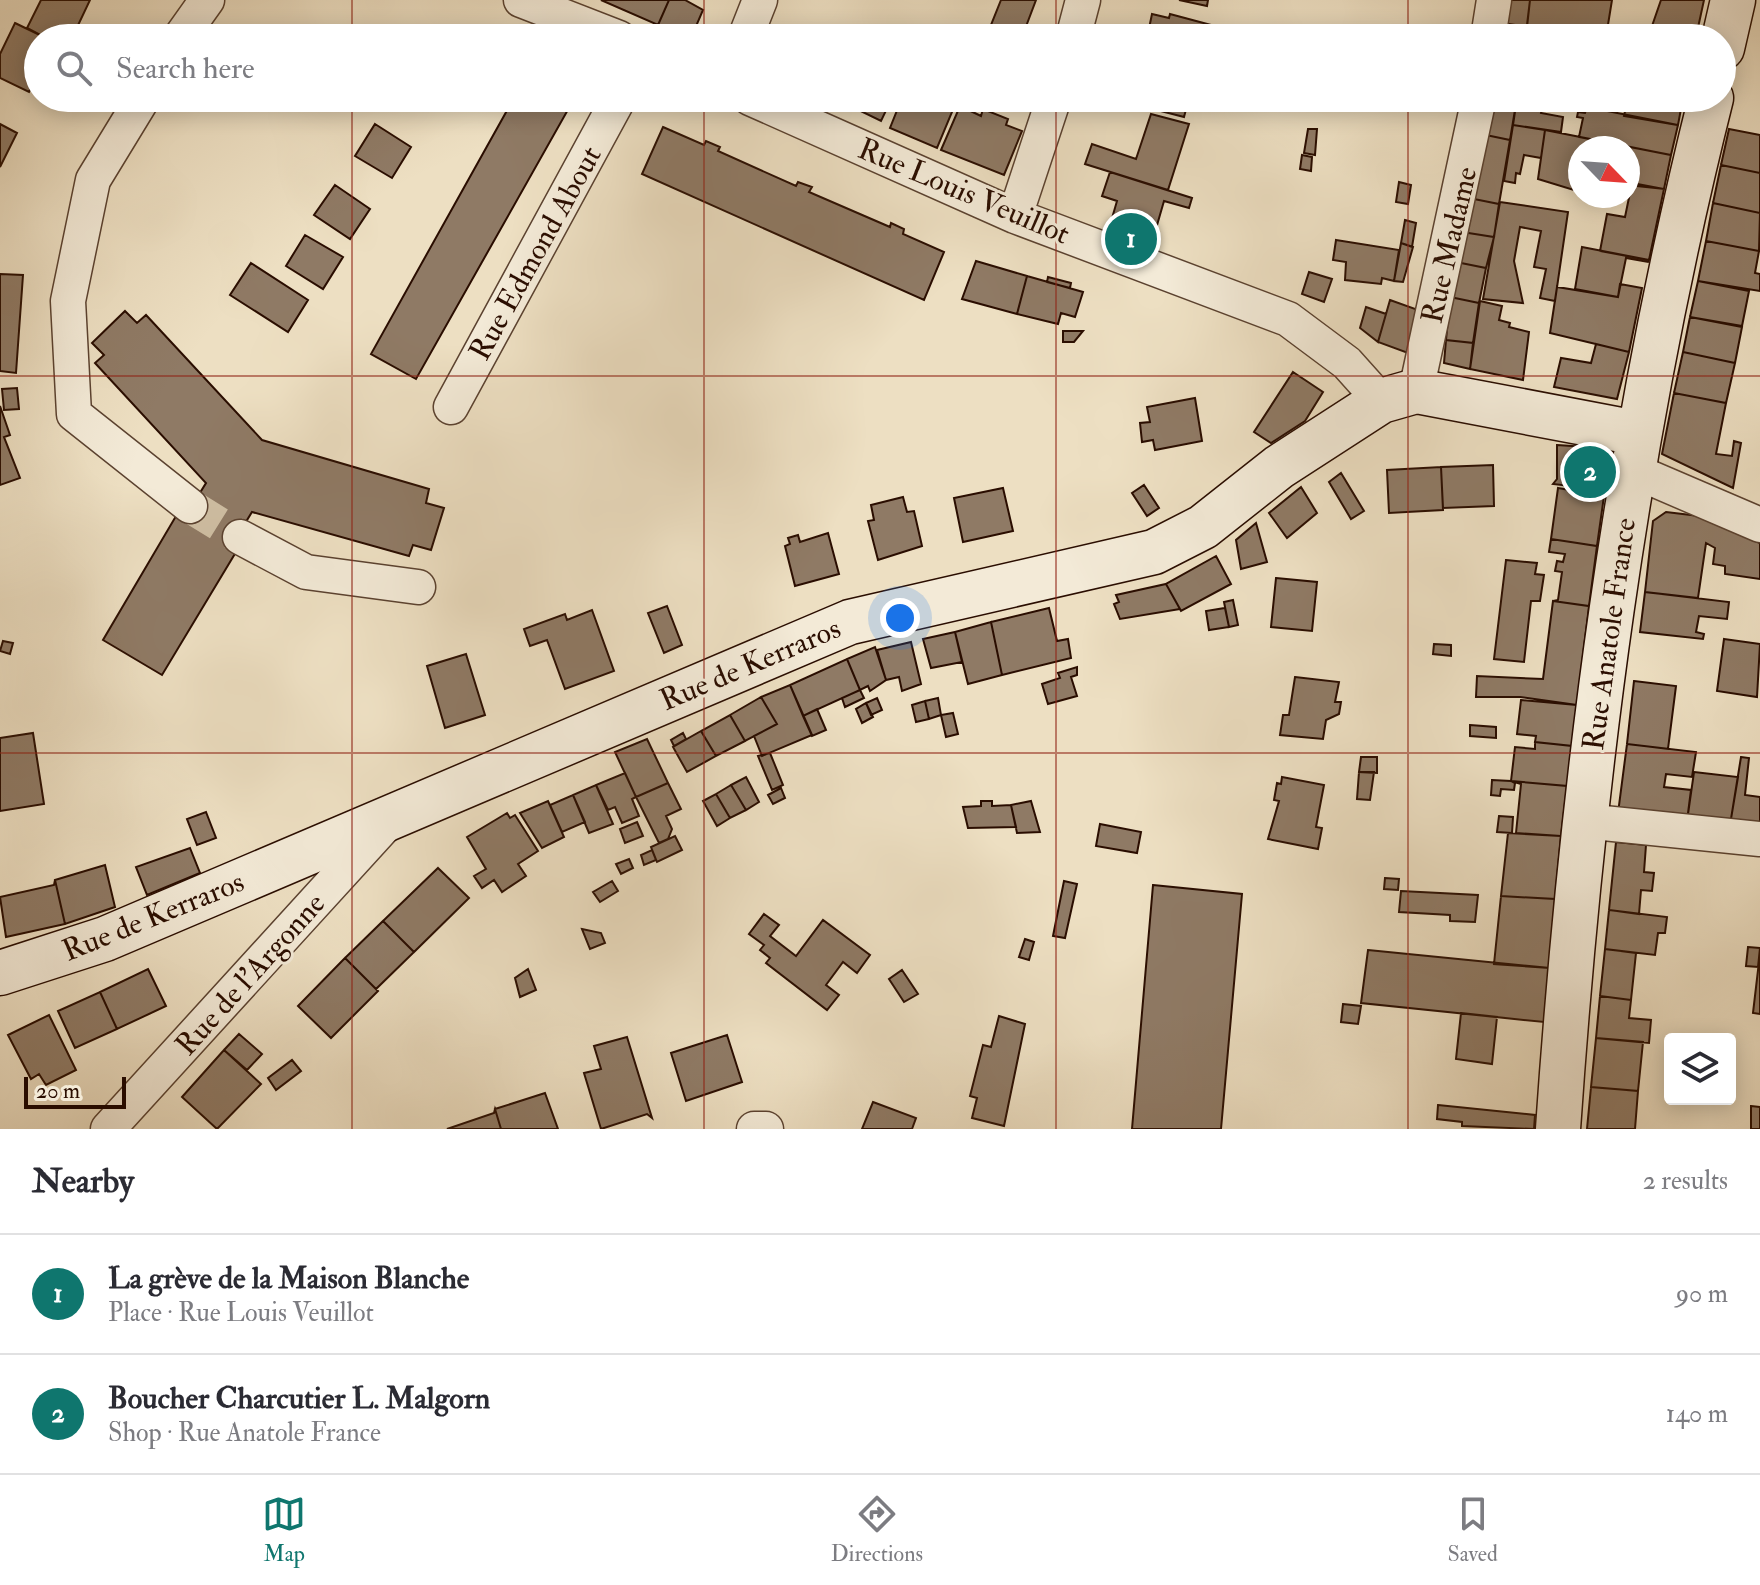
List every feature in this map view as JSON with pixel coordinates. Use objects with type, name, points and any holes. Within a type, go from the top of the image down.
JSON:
[{"type":"street","points":[[190,24],[207,0]]},
{"type":"street","points":[[521,0],[583,24]]},
{"type":"street","points":[[751,24],[760,0]]},
{"type":"street","points":[[1077,24],[1083,0]]},
{"type":"street","points":[[1490,24],[1494,0]]},
{"type":"street","points":[[1728,24],[1733,0]]},
{"type":"street","points":[[134,112],[93,180],[68,301],[74,414],[190,506]]},
{"type":"street","name":"Rue Edmond About","points":[[451,407],[611,112]]},
{"type":"street","name":"Rue Louis Veuillot","points":[[781,112],[1015,216],[1288,319],[1347,363],[1399,396]]},
{"type":"street","points":[[1015,216],[1049,112]]},
{"type":"street","name":"Rue Madame","points":[[1399,396],[1435,306],[1476,112]]},
{"type":"street","name":"Rue Anatole France","points":[[1558,1129],[1584,821],[1635,452],[1708,112]]},
{"type":"street","points":[[1399,396],[1635,452],[1760,525]]},
{"type":"street","name":"Rue de Kerraros","points":[[0,973],[105,939],[850,622],[1154,552],[1203,527],[1279,467],[1399,396]]},
{"type":"street","points":[[240,537],[306,572],[418,587]]},
{"type":"street","name":"Rue de l'Argonne","points":[[108,1129],[392,819]]},
{"type":"street","points":[[1584,821],[1760,839]]},
{"type":"street","points":[[754,1129],[766,1129]]},
{"type":"building","points":[[41,0],[90,0],[79,24],[29,24]]},
{"type":"building","points":[[601,0],[669,0],[656,24]]},
{"type":"building","points":[[669,0],[685,0],[703,10],[697,24],[658,24]]},
{"type":"building","points":[[1001,0],[1036,0],[1027,24],[991,24]]},
{"type":"building","points":[[1179,0],[1208,0],[1207,6]]},
{"type":"building","points":[[1499,0],[1530,0],[1527,24],[1497,22]]},
{"type":"building","points":[[1530,0],[1612,0],[1608,24],[1527,24]]},
{"type":"building","points":[[1661,0],[1704,0],[1699,24],[1653,24]]},
{"type":"building","points":[[1152,14],[1169,18],[1170,14],[1207,24],[1150,24]]},
{"type":"building","points":[[15,23],[24,27],[24,90],[0,78],[0,54]]},
{"type":"building","points":[[506,112],[567,112],[416,379],[371,354]]},
{"type":"building","points":[[863,112],[885,112],[881,121]]},
{"type":"building","points":[[896,112],[952,112],[937,148],[890,128]]},
{"type":"building","points":[[957,112],[973,112],[981,116],[982,112],[990,112],[1008,119],[1006,125],[1022,131],[1004,175],[941,150]]},
{"type":"building","points":[[1165,112],[1185,112],[1184,117]]},
{"type":"building","points":[[1484,112],[1515,112],[1510,140],[1481,134]]},
{"type":"building","points":[[1515,112],[1541,112],[1563,117],[1561,132],[1513,125]]},
{"type":"building","points":[[1578,112],[1612,112],[1678,125],[1671,155],[1640,149],[1640,136],[1579,136],[1583,118],[1577,117]]},
{"type":"building","points":[[1625,112],[1680,112],[1678,125],[1624,116]]},
{"type":"building","points":[[1151,114],[1189,124],[1168,190],[1085,164],[1092,144],[1136,159]]},
{"type":"building","points":[[0,124],[17,133],[0,167]]},
{"type":"building","points":[[375,124],[411,147],[392,178],[355,156]]},
{"type":"building","points":[[1513,125],[1545,130],[1541,158],[1524,155],[1515,183],[1504,181]]},
{"type":"building","points":[[663,127],[704,145],[706,141],[720,147],[718,151],[796,186],[798,182],[812,187],[809,192],[890,227],[891,223],[904,229],[903,234],[944,252],[924,300],[642,174]]},
{"type":"building","points":[[1308,129],[1317,129],[1315,155],[1304,153]]},
{"type":"building","points":[[1729,129],[1760,135],[1760,173],[1721,165]]},
{"type":"building","points":[[1545,130],[1575,136],[1568,136],[1568,188],[1538,179]]},
{"type":"building","points":[[1481,134],[1510,140],[1499,204],[1469,198]]},
{"type":"building","points":[[1640,149],[1671,155],[1664,189],[1640,186]]},
{"type":"building","points":[[1302,155],[1312,157],[1311,171],[1300,169]]},
{"type":"building","points":[[1721,165],[1760,173],[1760,213],[1713,203]]},
{"type":"building","points":[[1110,172],[1192,198],[1189,208],[1164,201],[1151,246],[1108,232],[1117,201],[1102,196]]},
{"type":"building","points":[[1399,182],[1411,185],[1408,204],[1396,202]]},
{"type":"building","points":[[1640,184],[1664,189],[1649,260],[1600,251],[1607,214],[1625,217],[1627,208],[1640,208]]},
{"type":"building","points":[[335,185],[370,209],[350,239],[314,215]]},
{"type":"building","points":[[1469,198],[1499,204],[1494,237],[1462,232]]},
{"type":"building","points":[[1500,202],[1568,212],[1555,301],[1540,298],[1546,269],[1534,267],[1541,231],[1520,227],[1514,261],[1523,303],[1483,299]]},
{"type":"building","points":[[1713,203],[1760,213],[1759,251],[1706,241]]},
{"type":"building","points":[[1405,220],[1416,223],[1412,247],[1401,243]]},
{"type":"building","points":[[1462,232],[1494,237],[1486,268],[1456,262]]},
{"type":"building","points":[[305,235],[343,257],[323,289],[286,266]]},
{"type":"building","points":[[1336,240],[1399,250],[1394,281],[1382,278],[1381,284],[1345,280],[1346,262],[1333,260]]},
{"type":"building","points":[[1706,241],[1759,251],[1755,273],[1760,274],[1760,291],[1698,281]]},
{"type":"building","points":[[1401,243],[1413,247],[1403,282],[1394,281]]},
{"type":"building","points":[[1582,247],[1649,260],[1626,258],[1618,297],[1575,289]]},
{"type":"building","points":[[976,261],[1027,276],[1017,314],[962,299]]},
{"type":"building","points":[[1456,262],[1486,268],[1479,303],[1450,297]]},
{"type":"building","points":[[251,263],[308,300],[288,332],[230,295]]},
{"type":"building","points":[[1309,272],[1332,279],[1324,302],[1302,294]]},
{"type":"building","points":[[0,274],[23,275],[16,373],[0,371]]},
{"type":"building","points":[[1027,276],[1083,292],[1075,317],[1061,313],[1058,324],[1017,314]]},
{"type":"building","points":[[1048,277],[1071,283],[1070,288],[1047,282]]},
{"type":"building","points":[[1698,281],[1749,291],[1742,326],[1690,317]]},
{"type":"building","points":[[1620,284],[1642,288],[1629,352],[1550,333],[1557,287],[1618,297]]},
{"type":"building","points":[[1450,297],[1479,303],[1473,343],[1446,340]]},
{"type":"building","points":[[1390,300],[1421,311],[1408,353],[1378,342]]},
{"type":"building","points":[[1480,301],[1502,306],[1499,320],[1510,323],[1509,327],[1529,332],[1523,380],[1470,369]]},
{"type":"building","points":[[1366,307],[1386,314],[1378,342],[1360,328]]},
{"type":"building","points":[[125,311],[137,323],[146,315],[262,440],[429,489],[426,503],[444,508],[431,550],[413,545],[409,556],[252,512],[230,548],[236,552],[162,675],[103,640],[176,516],[183,520],[206,483],[95,363],[104,355],[92,343]]},
{"type":"building","points":[[1690,317],[1742,327],[1735,363],[1683,352]]},
{"type":"building","points":[[1063,331],[1083,331],[1074,342],[1063,342]]},
{"type":"building","points":[[1446,340],[1473,343],[1470,369],[1444,363]]},
{"type":"building","points":[[1596,344],[1629,352],[1617,399],[1554,387],[1561,358],[1591,363]]},
{"type":"building","points":[[1683,352],[1735,363],[1726,403],[1674,393]]},
{"type":"building","points":[[1293,372],[1323,392],[1305,421],[1271,443],[1254,432]]},
{"type":"building","points":[[17,388],[19,409],[4,410],[2,389]]},
{"type":"building","points":[[1674,393],[1726,403],[1716,454],[1732,456],[1734,441],[1741,443],[1733,488],[1662,454]]},
{"type":"building","points":[[1195,398],[1202,441],[1155,450],[1153,440],[1142,442],[1140,423],[1150,422],[1147,407]]},
{"type":"building","points":[[0,406],[10,435],[4,437],[20,478],[0,485]]},
{"type":"building","points":[[1557,445],[1587,447],[1608,472],[1605,490],[1553,484],[1557,479]]},
{"type":"building","points":[[1493,465],[1494,506],[1443,508],[1441,467]]},
{"type":"building","points":[[1441,467],[1443,510],[1389,513],[1387,470]]},
{"type":"building","points":[[1341,473],[1364,511],[1351,519],[1329,482]]},
{"type":"building","points":[[1144,485],[1159,508],[1147,516],[1132,493]]},
{"type":"building","points":[[1301,487],[1317,513],[1287,538],[1269,513]]},
{"type":"building","points":[[1003,488],[1013,531],[963,542],[954,498]]},
{"type":"building","points":[[1558,488],[1604,496],[1597,546],[1551,539]]},
{"type":"building","points":[[903,497],[907,512],[914,511],[922,546],[878,560],[868,521],[874,520],[871,505]]},
{"type":"building","points":[[1666,512],[1699,516],[1760,543],[1760,579],[1725,574],[1725,566],[1713,564],[1715,548],[1706,543],[1698,598],[1645,592],[1653,521]]},
{"type":"building","points":[[1256,523],[1267,562],[1241,569],[1236,540]]},
{"type":"building","points":[[828,533],[839,574],[795,586],[785,546],[790,544],[788,538],[798,535],[800,542]]},
{"type":"building","points":[[1551,539],[1597,546],[1589,606],[1553,601],[1558,600],[1562,572],[1555,571],[1557,561],[1563,562],[1565,554],[1549,552]]},
{"type":"building","points":[[1216,556],[1231,584],[1181,611],[1166,584]]},
{"type":"building","points":[[1506,560],[1537,563],[1535,574],[1544,575],[1540,601],[1531,601],[1524,662],[1494,659]]},
{"type":"building","points":[[1276,578],[1317,582],[1312,631],[1271,627]]},
{"type":"building","points":[[1166,584],[1180,609],[1120,619],[1114,604],[1119,602],[1116,595]]},
{"type":"building","points":[[1645,592],[1729,602],[1727,619],[1699,616],[1696,632],[1704,634],[1703,639],[1640,632]]},
{"type":"building","points":[[1233,600],[1238,625],[1229,627],[1224,602]]},
{"type":"building","points":[[1553,601],[1589,606],[1577,705],[1520,697],[1476,697],[1477,676],[1543,679]]},
{"type":"building","points":[[667,606],[682,645],[664,653],[648,613]]},
{"type":"building","points":[[1049,608],[1057,641],[1068,639],[1071,658],[1002,675],[991,622]]},
{"type":"building","points":[[1225,608],[1229,627],[1209,630],[1206,611]]},
{"type":"building","points":[[592,610],[614,671],[565,689],[547,640],[530,646],[524,629],[565,614],[567,620]]},
{"type":"building","points":[[991,622],[1002,675],[968,684],[955,632]]},
{"type":"building","points":[[955,632],[962,662],[931,668],[923,639]]},
{"type":"building","points":[[1724,639],[1760,644],[1757,697],[1717,691]]},
{"type":"building","points":[[3,641],[13,643],[10,654],[0,651]]},
{"type":"building","points":[[911,642],[921,684],[902,691],[899,677],[886,680],[877,650]]},
{"type":"building","points":[[1434,644],[1451,645],[1451,656],[1433,654]]},
{"type":"building","points":[[875,647],[886,680],[870,691],[868,686],[860,690],[847,659]]},
{"type":"building","points":[[466,654],[485,715],[445,728],[427,666]]},
{"type":"building","points":[[847,659],[860,690],[803,716],[790,685]]},
{"type":"building","points":[[1077,667],[1077,675],[1071,677],[1077,696],[1048,704],[1042,684],[1060,678],[1058,673]]},
{"type":"building","points":[[1295,677],[1339,682],[1335,702],[1341,702],[1339,714],[1326,720],[1323,739],[1280,735],[1283,715],[1289,715]]},
{"type":"building","points":[[1634,681],[1676,686],[1668,749],[1627,744]]},
{"type":"building","points":[[790,685],[812,735],[762,756],[754,736],[777,724],[761,697]]},
{"type":"building","points":[[860,690],[864,698],[845,707],[842,698]]},
{"type":"building","points":[[761,697],[777,724],[745,741],[730,715]]},
{"type":"building","points":[[877,698],[882,710],[871,715],[866,703]]},
{"type":"building","points":[[938,698],[941,715],[929,719],[925,701]]},
{"type":"building","points":[[1521,700],[1577,705],[1572,746],[1535,742],[1536,736],[1517,734]]},
{"type":"building","points":[[925,701],[929,719],[916,722],[912,705]]},
{"type":"building","points":[[866,703],[873,717],[862,723],[856,709]]},
{"type":"building","points":[[817,709],[826,730],[812,736],[803,716]]},
{"type":"building","points":[[953,713],[958,734],[946,737],[941,715]]},
{"type":"building","points":[[730,715],[745,741],[716,756],[701,731]]},
{"type":"building","points":[[1470,725],[1496,727],[1496,738],[1470,736]]},
{"type":"building","points":[[701,731],[716,756],[687,772],[673,747]]},
{"type":"building","points":[[33,733],[44,804],[0,811],[0,738]]},
{"type":"building","points":[[683,733],[686,739],[674,746],[671,740]]},
{"type":"building","points":[[647,739],[668,783],[636,797],[615,752]]},
{"type":"building","points":[[1535,742],[1572,746],[1567,786],[1511,781],[1515,747],[1535,749]]},
{"type":"building","points":[[1627,744],[1696,752],[1692,777],[1666,774],[1664,787],[1691,790],[1687,821],[1618,813]]},
{"type":"building","points":[[770,753],[783,785],[772,790],[758,756]]},
{"type":"building","points":[[1361,757],[1377,757],[1377,773],[1359,772]]},
{"type":"building","points":[[1741,757],[1749,758],[1745,795],[1760,797],[1760,828],[1730,825]]},
{"type":"building","points":[[1359,772],[1374,772],[1370,800],[1357,799]]},
{"type":"building","points":[[1694,772],[1738,777],[1730,825],[1687,821]]},
{"type":"building","points":[[625,773],[636,797],[632,799],[639,816],[622,823],[615,807],[608,810],[596,785]]},
{"type":"building","points":[[746,777],[759,802],[746,810],[731,785]]},
{"type":"building","points":[[1282,777],[1324,785],[1316,827],[1322,828],[1318,849],[1268,839],[1279,801],[1274,800],[1277,783],[1281,784]]},
{"type":"building","points":[[1492,780],[1511,781],[1515,783],[1514,790],[1501,789],[1500,796],[1491,795]]},
{"type":"building","points":[[1511,781],[1567,786],[1561,836],[1516,833],[1521,784]]},
{"type":"building","points":[[668,783],[681,809],[666,816],[672,829],[668,839],[659,843],[636,797]]},
{"type":"building","points":[[596,785],[613,824],[589,833],[573,795]]},
{"type":"building","points":[[731,785],[746,810],[730,818],[716,794]]},
{"type":"building","points":[[781,788],[785,798],[773,804],[768,795]]},
{"type":"building","points":[[716,794],[730,818],[717,826],[703,801]]},
{"type":"building","points":[[573,795],[585,822],[562,832],[550,805]]},
{"type":"building","points":[[548,801],[564,837],[542,848],[520,813]]},
{"type":"building","points":[[981,801],[992,801],[992,806],[1011,805],[1016,827],[968,828],[963,807],[981,806]]},
{"type":"building","points":[[1031,801],[1040,832],[1017,833],[1011,805]]},
{"type":"building","points":[[206,812],[216,838],[197,845],[187,819]]},
{"type":"building","points":[[507,813],[510,818],[515,815],[538,851],[518,864],[526,876],[502,892],[494,880],[482,888],[474,876],[486,869],[467,837]]},
{"type":"building","points":[[1499,816],[1513,817],[1512,833],[1497,832]]},
{"type":"building","points":[[637,822],[643,836],[625,843],[620,829]]},
{"type":"building","points":[[1100,824],[1141,832],[1137,853],[1096,846]]},
{"type":"building","points":[[1508,833],[1561,836],[1555,899],[1501,896]]},
{"type":"building","points":[[675,836],[682,850],[657,862],[651,847]]},
{"type":"building","points":[[1616,842],[1646,845],[1644,872],[1654,873],[1652,891],[1641,890],[1639,914],[1609,910]]},
{"type":"building","points":[[190,848],[200,873],[147,895],[136,867]]},
{"type":"building","points":[[652,850],[656,860],[644,865],[641,855]]},
{"type":"building","points":[[629,859],[633,868],[621,874],[616,864]]},
{"type":"building","points":[[105,865],[115,907],[65,924],[55,880]]},
{"type":"building","points":[[438,868],[469,898],[414,952],[383,921]]},
{"type":"building","points":[[1385,878],[1399,879],[1398,890],[1384,889]]},
{"type":"building","points":[[55,880],[65,924],[6,937],[0,897],[54,885]]},
{"type":"building","points":[[612,881],[618,891],[600,902],[593,892]]},
{"type":"building","points":[[1064,881],[1077,884],[1065,938],[1053,936]]},
{"type":"building","points":[[1153,885],[1242,894],[1221,1129],[1132,1129]]},
{"type":"building","points":[[1401,891],[1478,895],[1475,922],[1450,921],[1450,915],[1399,912]]},
{"type":"building","points":[[1501,896],[1555,899],[1549,968],[1494,964]]},
{"type":"building","points":[[1609,910],[1667,917],[1665,933],[1658,933],[1655,955],[1605,949]]},
{"type":"building","points":[[764,914],[779,925],[770,936],[796,956],[823,920],[870,955],[857,973],[843,962],[826,985],[839,995],[827,1010],[766,963],[770,958],[760,950],[764,945],[749,934]]},
{"type":"building","points":[[383,921],[414,952],[376,989],[345,958]]},
{"type":"building","points":[[582,929],[601,933],[605,943],[590,949]]},
{"type":"building","points":[[1025,939],[1034,942],[1029,960],[1019,957]]},
{"type":"building","points":[[1748,947],[1760,948],[1758,967],[1746,966]]},
{"type":"building","points":[[1605,949],[1636,953],[1631,1000],[1600,996]]},
{"type":"building","points":[[1368,950],[1549,968],[1544,1022],[1361,1003]]},
{"type":"building","points":[[1760,953],[1760,1014],[1753,1013]]},
{"type":"building","points":[[345,958],[378,991],[331,1038],[298,1006]]},
{"type":"building","points":[[148,969],[166,1006],[117,1029],[100,992]]},
{"type":"building","points":[[528,969],[536,990],[520,997],[515,978]]},
{"type":"building","points":[[902,970],[918,994],[904,1002],[889,979]]},
{"type":"building","points":[[100,992],[117,1029],[75,1048],[58,1011]]},
{"type":"building","points":[[1600,996],[1631,1000],[1629,1018],[1651,1020],[1649,1043],[1596,1038]]},
{"type":"building","points":[[1343,1004],[1361,1006],[1358,1024],[1341,1022]]},
{"type":"building","points":[[1461,1013],[1497,1017],[1492,1064],[1456,1059]]},
{"type":"building","points":[[49,1015],[76,1070],[46,1085],[39,1074],[31,1079],[8,1035]]},
{"type":"building","points":[[999,1016],[1025,1024],[1004,1126],[972,1118],[977,1098],[970,1096],[983,1045],[991,1047]]},
{"type":"building","points":[[239,1034],[262,1054],[247,1070],[224,1050]]},
{"type":"building","points":[[727,1035],[742,1082],[686,1101],[671,1053]]},
{"type":"building","points":[[627,1037],[652,1118],[647,1114],[601,1129],[584,1073],[601,1069],[594,1046]]},
{"type":"building","points":[[1596,1038],[1643,1042],[1638,1091],[1591,1087]]},
{"type":"building","points":[[224,1050],[261,1084],[217,1129],[182,1097]]},
{"type":"building","points":[[292,1060],[301,1071],[276,1090],[268,1078]]},
{"type":"building","points":[[1591,1087],[1638,1091],[1635,1129],[1587,1129]]},
{"type":"building","points":[[545,1093],[558,1129],[501,1129],[495,1109]]},
{"type":"building","points":[[873,1102],[916,1118],[912,1129],[862,1129]]},
{"type":"building","points":[[1438,1105],[1535,1115],[1534,1129],[1462,1126],[1462,1122],[1437,1119]]},
{"type":"building","points":[[1751,1106],[1760,1107],[1760,1129],[1751,1129]]},
{"type":"building","points":[[495,1109],[501,1129],[447,1129],[494,1113]]},
{"type":"tunnel","points":[[190,506],[240,537]]},
{"type":"place","name":"La grève de la Maison Blanche","points":[[1131,239]]},
{"type":"place","name":"Boucher Charcutier L. Malgorn","points":[[1590,472]]}]
